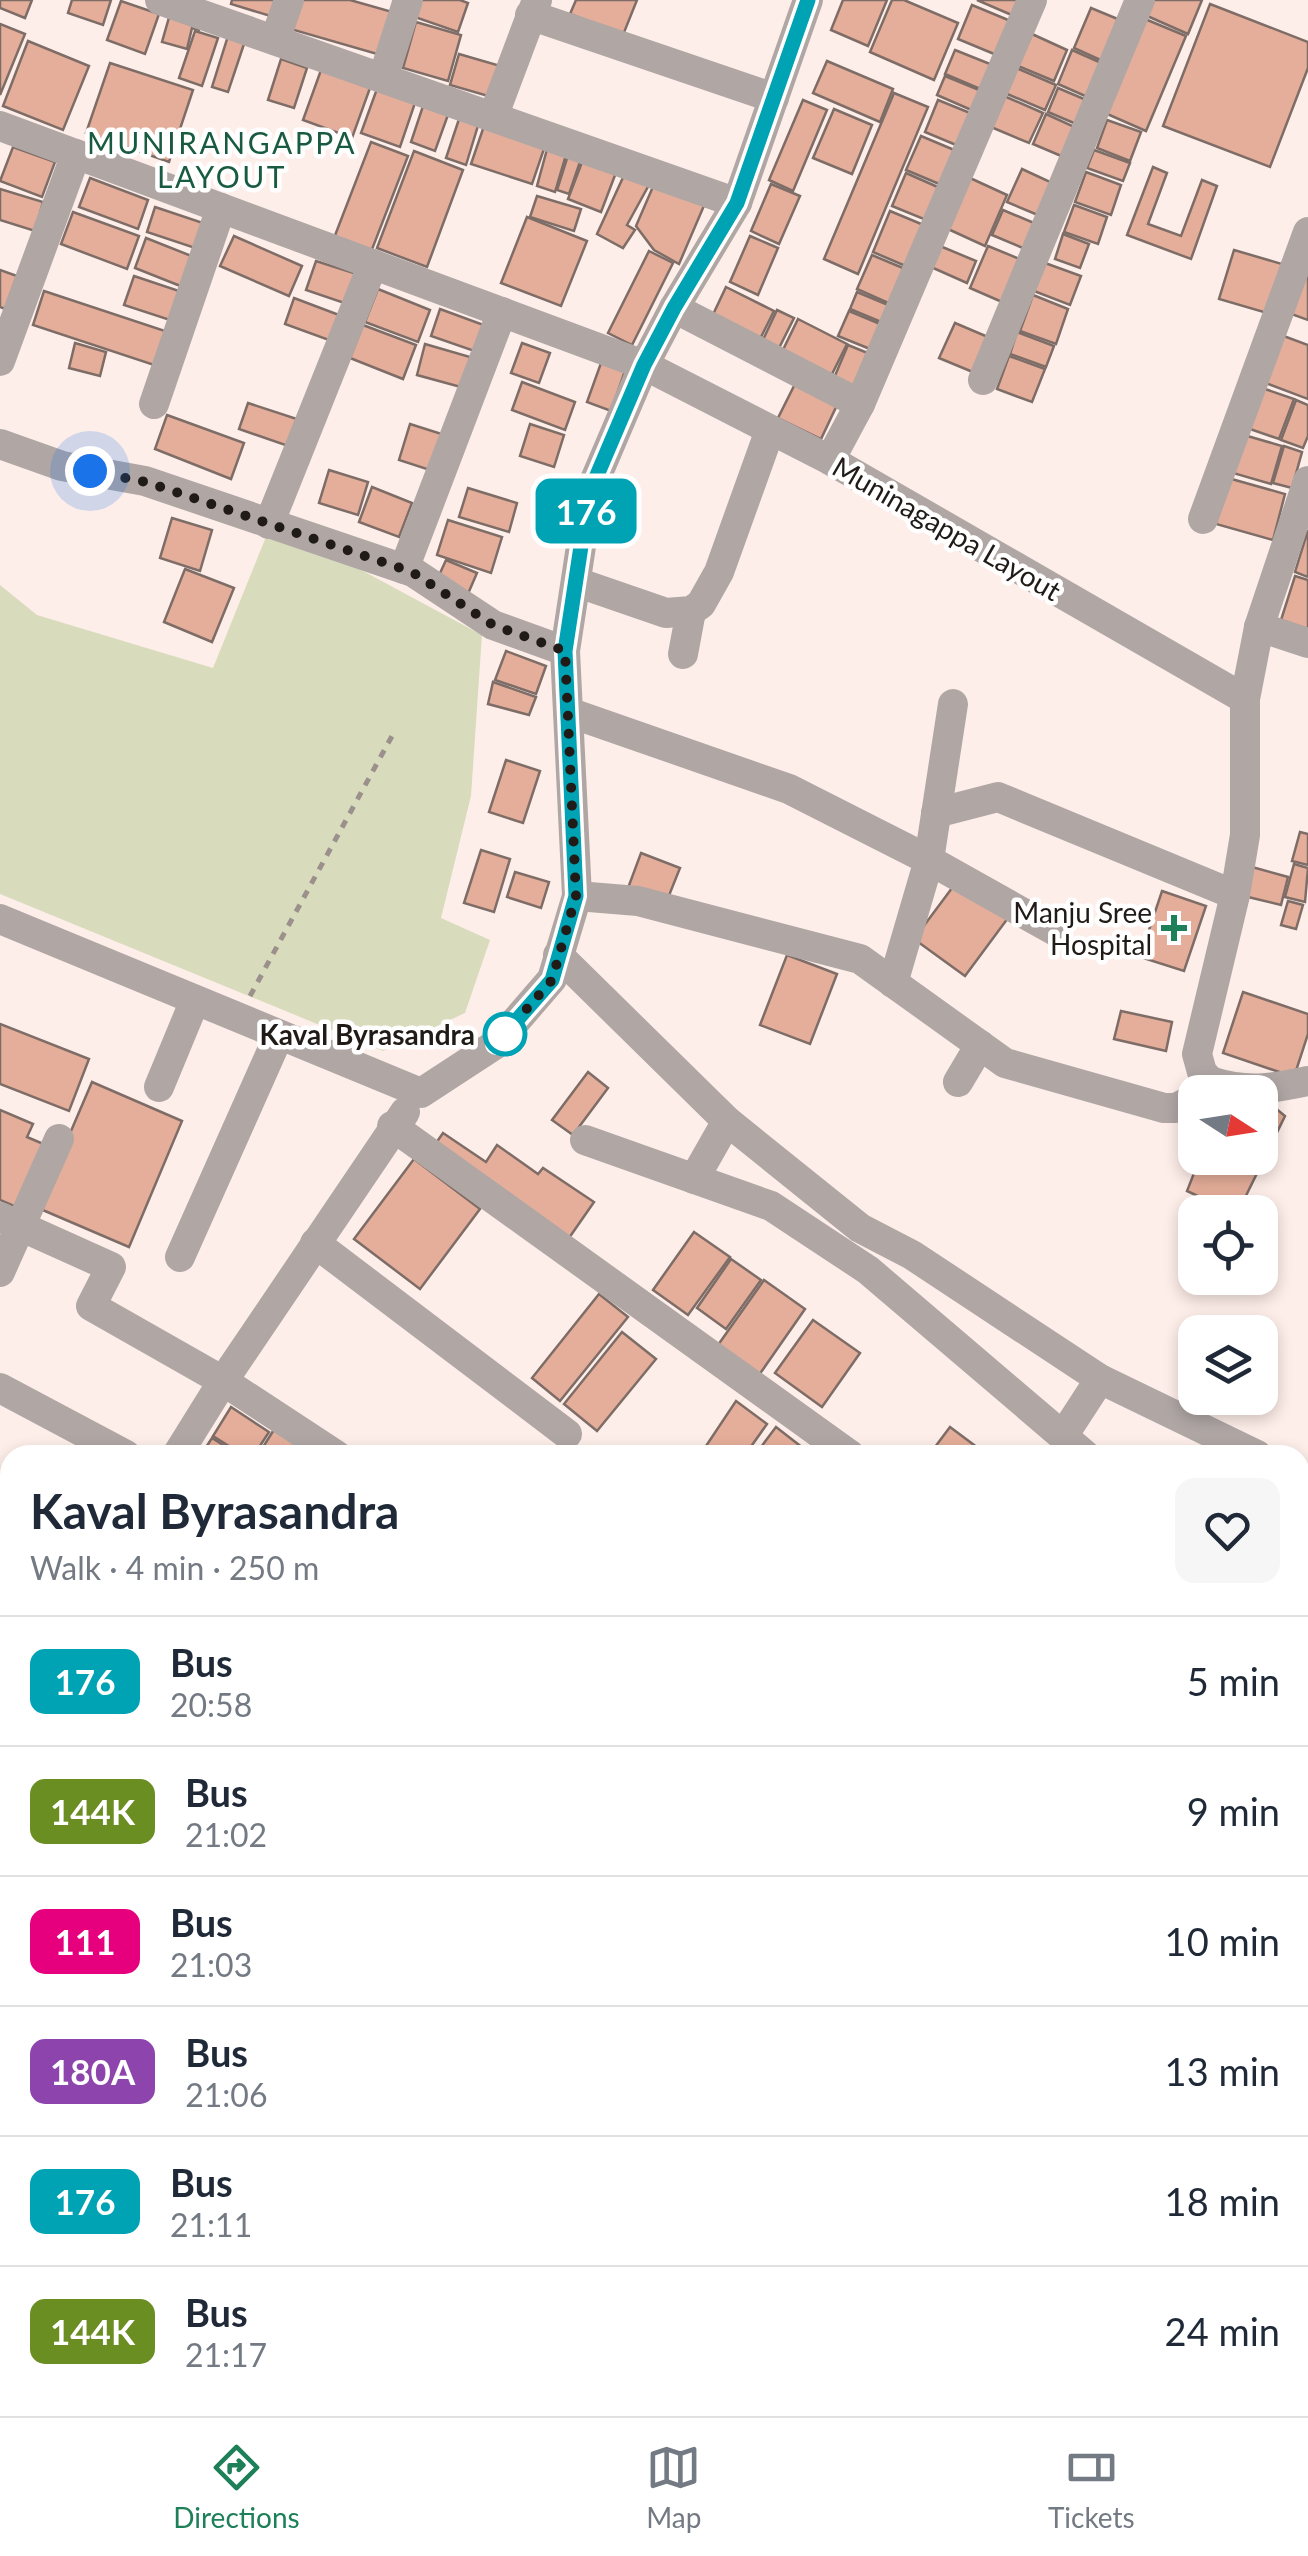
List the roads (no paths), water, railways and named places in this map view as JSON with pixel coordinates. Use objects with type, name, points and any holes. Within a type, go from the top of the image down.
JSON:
[{"type":"street","points":[[275,40],[289,0]]},
{"type":"street","points":[[383,78],[408,0]]},
{"type":"street","points":[[183,1445],[392,1126],[421,1093],[496,1044],[552,980],[576,896],[565,651],[589,494],[644,365],[737,203],[808,0]]},
{"type":"street","points":[[830,460],[860,404],[1032,0]]},
{"type":"street","points":[[983,380],[1140,0]]},
{"type":"street","points":[[164,1],[737,203]]},
{"type":"street","points":[[493,117],[534,8],[774,98]]},
{"type":"street","name":"Muninagappa Layout","points":[[0,126],[644,365],[830,460],[1245,699]]},
{"type":"street","points":[[0,360],[76,154]]},
{"type":"street","points":[[154,404],[221,208]]},
{"type":"street","points":[[1202,519],[1308,232]]},
{"type":"street","points":[[269,524],[372,264]]},
{"type":"street","points":[[674,308],[860,404]]},
{"type":"street","points":[[404,569],[502,312]]},
{"type":"street","points":[[576,582],[666,612],[691,611],[702,604],[719,572],[770,430]]},
{"type":"street","points":[[0,444],[62,466],[146,482],[404,569],[493,625],[565,651]]},
{"type":"street","points":[[1202,1075],[1197,1054],[1244,835],[1245,699],[1259,626],[1302,513],[1308,482]]},
{"type":"street","points":[[683,654],[691,611]]},
{"type":"street","points":[[1259,626],[1308,643]]},
{"type":"street","points":[[893,983],[929,860],[953,704]]},
{"type":"street","points":[[568,712],[789,789],[929,860],[1057,932]]},
{"type":"street","points":[[936,813],[998,797],[1234,894]]},
{"type":"street","points":[[576,896],[638,901],[860,959],[1005,1063],[1164,1108],[1178,1107]]},
{"type":"street","points":[[0,919],[421,1093]]},
{"type":"street","points":[[558,955],[727,1121],[860,1228],[912,1255],[1100,1379],[1236,1445]]},
{"type":"street","points":[[159,1087],[195,1000]]},
{"type":"street","points":[[180,1257],[279,1035]]},
{"type":"street","points":[[958,1082],[980,1046]]},
{"type":"street","points":[[1278,1088],[1308,1080]]},
{"type":"street","points":[[694,1179],[727,1121]]},
{"type":"street","points":[[392,1126],[836,1445]]},
{"type":"street","points":[[0,1272],[11,1222],[59,1139]]},
{"type":"street","points":[[585,1140],[771,1206],[868,1270],[1073,1445]]},
{"type":"street","points":[[11,1222],[112,1268],[91,1306],[223,1381],[318,1445]]},
{"type":"street","points":[[315,1243],[567,1434]]},
{"type":"street","points":[[1074,1445],[1100,1379]]},
{"type":"street","points":[[0,1388],[107,1445]]},
{"type":"place","name":"Manju Sree Hospital","points":[[1174,928]]},
{"type":"place","name":"Kaval Byrasandra","points":[[505,1034]]},
{"type":"district","name":"MUNIRANGAPPA LAYOUT","points":[[222,159]]}]
